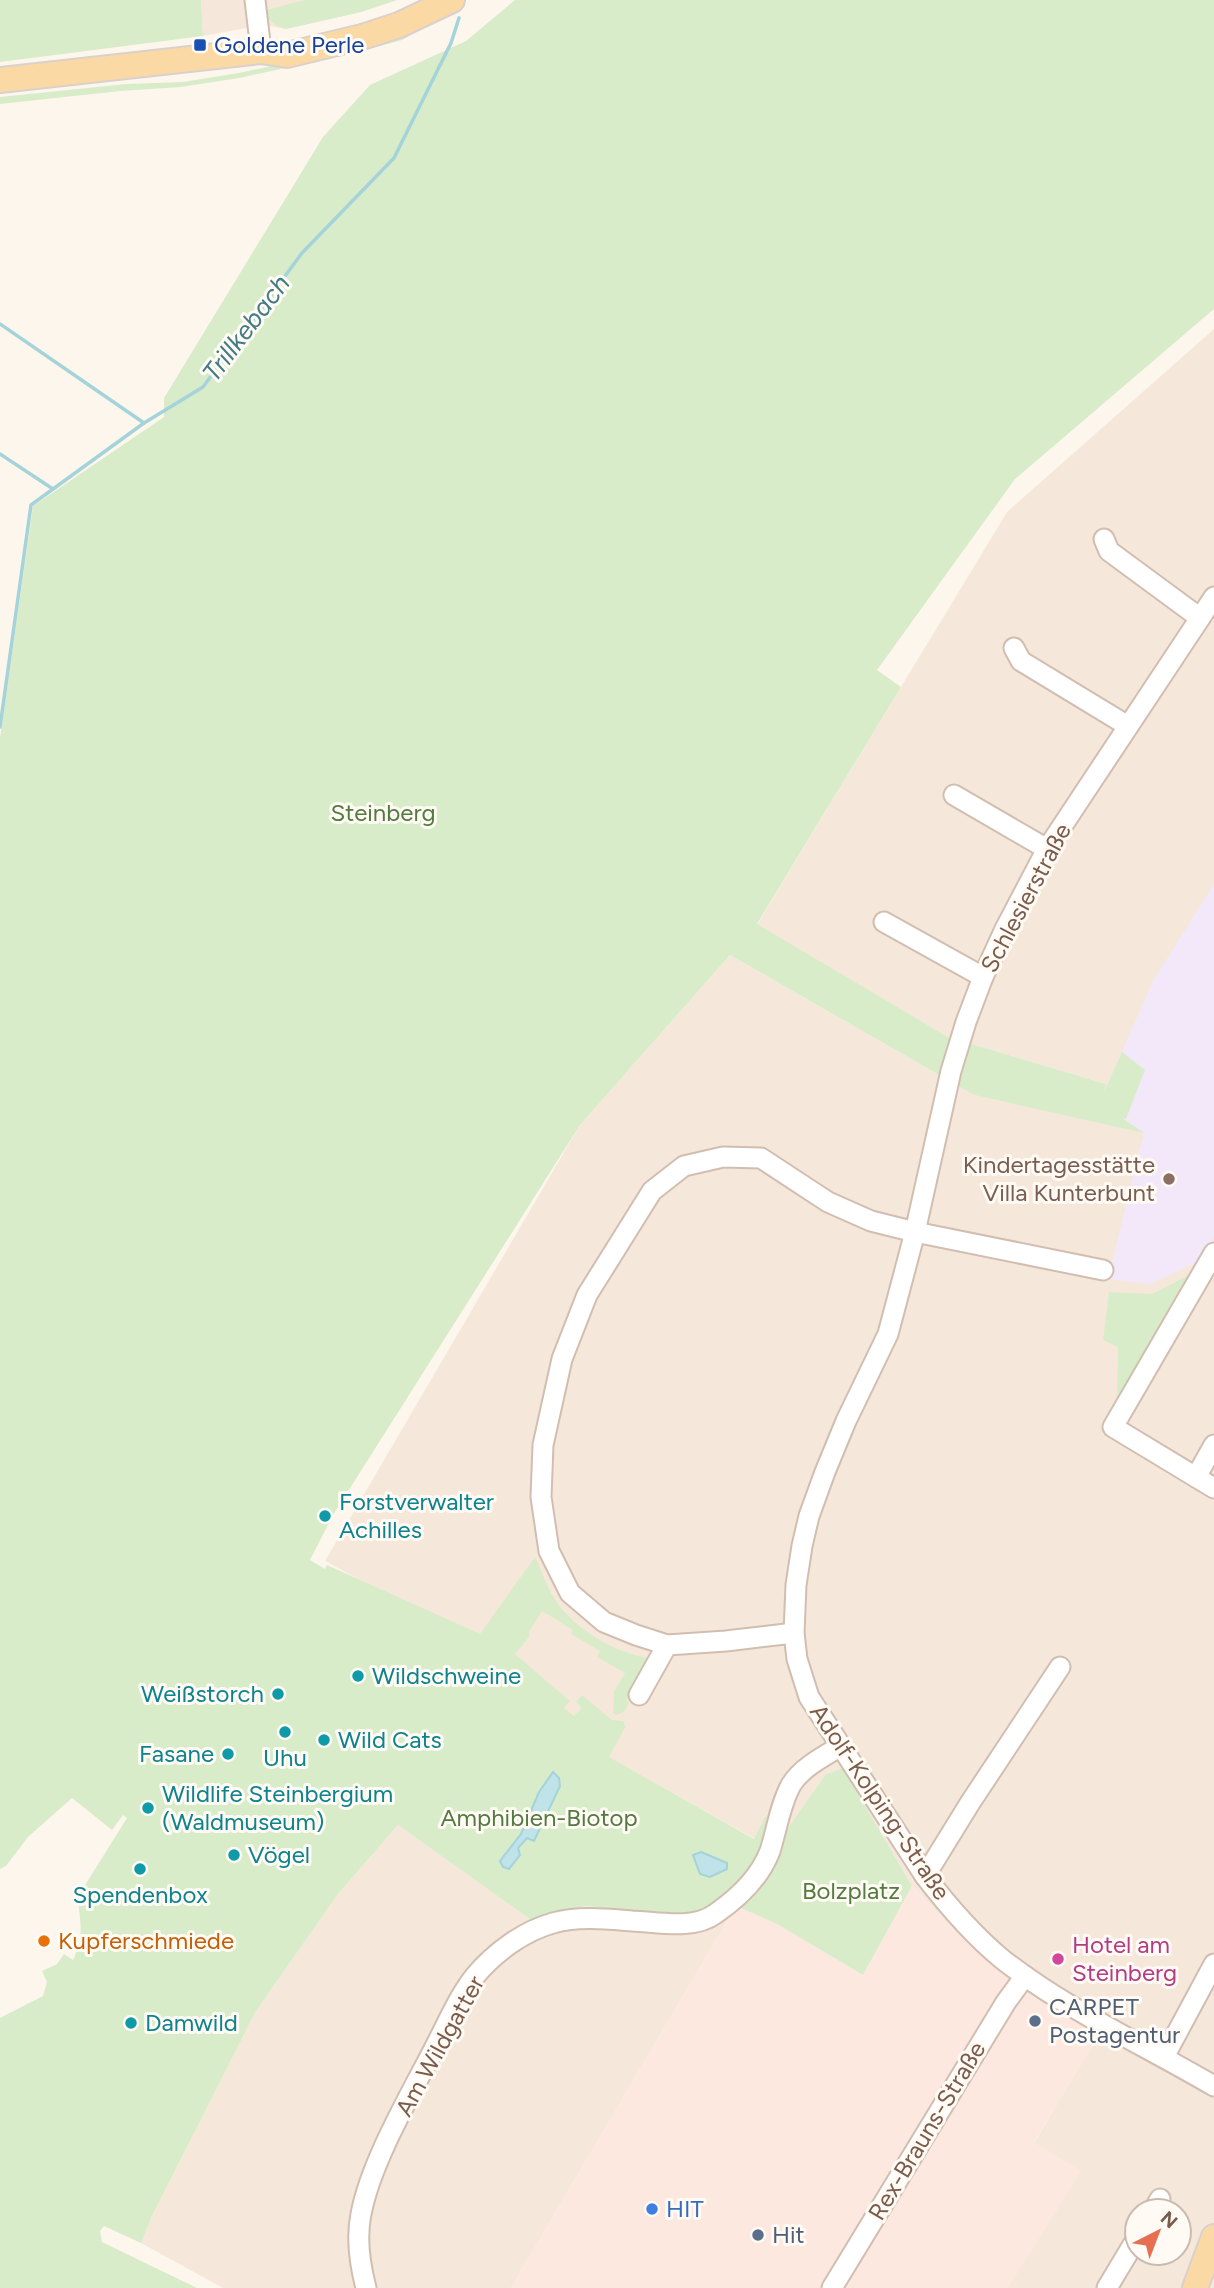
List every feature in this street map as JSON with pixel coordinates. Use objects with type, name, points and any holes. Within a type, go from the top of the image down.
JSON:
[{"type":"main road","points":[[261,51],[284,39],[333,32],[377,19],[422,0]]},
{"type":"main road","points":[[0,80],[261,51],[287,55],[339,44],[399,25],[452,0]]},
{"type":"main road","points":[[1195,2288],[1214,2236]]},
{"type":"street","points":[[255,0],[261,51]]},
{"type":"street","points":[[1104,539],[1109,551],[1200,618]]},
{"type":"street","name":"Schlesierstraße","points":[[915,1232],[951,1071],[983,977],[1020,898],[1047,849],[1214,597]]},
{"type":"street","points":[[1014,648],[1021,661],[1128,726]]},
{"type":"street","points":[[954,794],[1047,849]]},
{"type":"street","points":[[884,922],[983,977]]},
{"type":"street","points":[[794,1633],[667,1645],[636,1635],[604,1622],[570,1593],[549,1552],[541,1497],[543,1445],[562,1359],[587,1295],[652,1191],[684,1166],[723,1157],[761,1158],[828,1202],[871,1221],[1103,1270]]},
{"type":"street","name":"Adolf-Kolping-Straße","points":[[915,1232],[888,1334],[846,1420],[810,1516],[802,1546],[796,1586],[794,1633],[797,1659],[809,1697],[925,1877],[976,1935],[1025,1976],[1214,2086]]},
{"type":"street","points":[[1214,1253],[1113,1427],[1214,1488]]},
{"type":"street","points":[[1195,1477],[1214,1445]]},
{"type":"street","points":[[639,1695],[667,1645]]},
{"type":"street","points":[[925,1877],[1060,1667]]},
{"type":"street","name":"Am Wildgatter","points":[[366,2288],[360,2263],[360,2215],[376,2168],[465,1990],[476,1975],[520,1937],[552,1924],[573,1919],[596,1918],[677,1925],[712,1917],[738,1897],[762,1865],[769,1852],[792,1783],[812,1764],[841,1746]]},
{"type":"street","points":[[1164,2057],[1214,1964]]},
{"type":"street","name":"Rex-Brauns-Straße","points":[[832,2288],[1006,2002],[1025,1976]]},
{"type":"street","points":[[1107,2288],[1123,2261]]},
{"type":"shaded area","points":[[201,0],[397,0],[361,12],[286,29],[263,25],[203,36]]},
{"type":"shaded area","points":[[1214,329],[1214,2288],[1007,2288],[1034,2143],[1099,2034],[1004,1974],[955,1931],[912,1886],[843,1768],[826,1774],[788,1829],[755,1839],[608,1757],[507,1660],[325,1561],[580,1125],[730,955],[974,1095],[1141,1131],[1099,1104],[1106,1084],[948,1037],[757,925],[1007,512]]},
{"type":"shaded area","points":[[1214,884],[1214,1238],[1202,1260],[1150,1284],[1108,1279],[1144,1133],[1099,1104],[1153,981]]},
{"type":"shaded area","points":[[398,1825],[531,1920],[584,1906],[686,1915],[736,1906],[511,2288],[223,2288],[141,2243],[152,2216],[256,2011],[338,1894]]},
{"type":"shaded area","points":[[912,1886],[955,1931],[1003,1974],[1100,2034],[1034,2142],[1081,2171],[1008,2288],[511,2288],[736,1906],[777,1924],[863,1975]]},
{"type":"green space","points":[[0,0],[201,0],[203,36],[0,62]]},
{"type":"green space","points":[[305,0],[397,0],[361,12],[286,29],[277,26],[268,18],[267,10]]},
{"type":"green space","name":"Steinberg","points":[[515,0],[1214,0],[1214,309],[1015,479],[877,670],[901,687],[757,924],[948,1037],[1106,1084],[1104,1092],[1122,1052],[1145,1070],[1126,1119],[1122,1118],[1144,1133],[974,1095],[730,955],[580,1125],[333,1515],[310,1560],[325,1569],[327,1565],[480,1634],[535,1557],[551,1593],[569,1617],[594,1636],[622,1651],[651,1658],[626,1700],[629,1703],[624,1712],[616,1715],[613,1713],[614,1691],[625,1673],[597,1657],[600,1651],[571,1634],[573,1630],[542,1611],[529,1632],[529,1637],[515,1654],[570,1701],[564,1708],[574,1716],[582,1708],[576,1702],[582,1695],[612,1720],[624,1721],[626,1726],[609,1757],[754,1839],[765,1817],[788,1828],[826,1774],[843,1768],[912,1886],[863,1975],[777,1924],[736,1906],[686,1915],[585,1906],[531,1920],[398,1825],[338,1894],[256,2011],[152,2216],[141,2243],[104,2226],[100,2231],[102,2242],[197,2288],[0,2288],[0,2018],[43,1996],[47,1982],[42,1971],[57,1964],[64,1954],[73,1960],[80,1937],[77,1898],[127,1818],[123,1815],[112,1830],[72,1798],[28,1837],[6,1866],[0,1869],[0,738],[33,506],[164,417],[164,398],[323,137],[370,85],[466,41]]},
{"type":"green space","points":[[460,6],[402,40],[239,78],[181,87],[0,104],[0,97],[126,84],[183,82],[239,73],[337,52]]},
{"type":"green space","points":[[1191,1274],[1117,1399],[1118,1347],[1103,1340],[1109,1292],[1152,1294]]},
{"type":"water","points":[[553,1772],[559,1778],[560,1786],[534,1841],[527,1838],[518,1848],[520,1855],[509,1869],[503,1867],[500,1861],[521,1834],[539,1792]]},
{"type":"water","points":[[701,1852],[727,1863],[727,1869],[710,1877],[700,1874],[693,1855]]},
{"type":"waterway","name":"Trillkebach","points":[[0,727],[31,505],[144,423],[203,387],[302,253],[394,158],[451,43],[459,18]]},
{"type":"waterway","points":[[0,324],[144,423]]},
{"type":"waterway","points":[[0,454],[53,489]]},
{"type":"place","name":"Goldene Perle","points":[[200,45]]},
{"type":"place","name":"Kindertagesstätte Villa Kunterbunt","points":[[1169,1179]]},
{"type":"place","name":"Forstverwalter Achilles","points":[[325,1516]]},
{"type":"place","name":"Wildschweine","points":[[358,1676]]},
{"type":"place","name":"Weißstorch","points":[[278,1694]]},
{"type":"place","name":"Uhu","points":[[285,1732]]},
{"type":"place","name":"Wild Cats","points":[[324,1740]]},
{"type":"place","name":"Fasane","points":[[228,1754]]},
{"type":"place","name":"Wildlife Steinbergium (Waldmuseum)","points":[[148,1808]]},
{"type":"place","name":"Vögel","points":[[234,1855]]},
{"type":"place","name":"Spendenbox","points":[[140,1869]]},
{"type":"place","name":"Kupferschmiede","points":[[44,1941]]},
{"type":"place","name":"Hotel am Steinberg","points":[[1058,1959]]},
{"type":"place","name":"CARPET Postagentur","points":[[1035,2021]]},
{"type":"place","name":"Damwild","points":[[131,2023]]},
{"type":"place","name":"HIT","points":[[652,2209]]},
{"type":"place","name":"Hit","points":[[758,2235]]},
{"type":"park label","name":"Amphibien-Biotop","points":[[539,1818]]},
{"type":"park label","name":"Bolzplatz","points":[[851,1891]]}]
